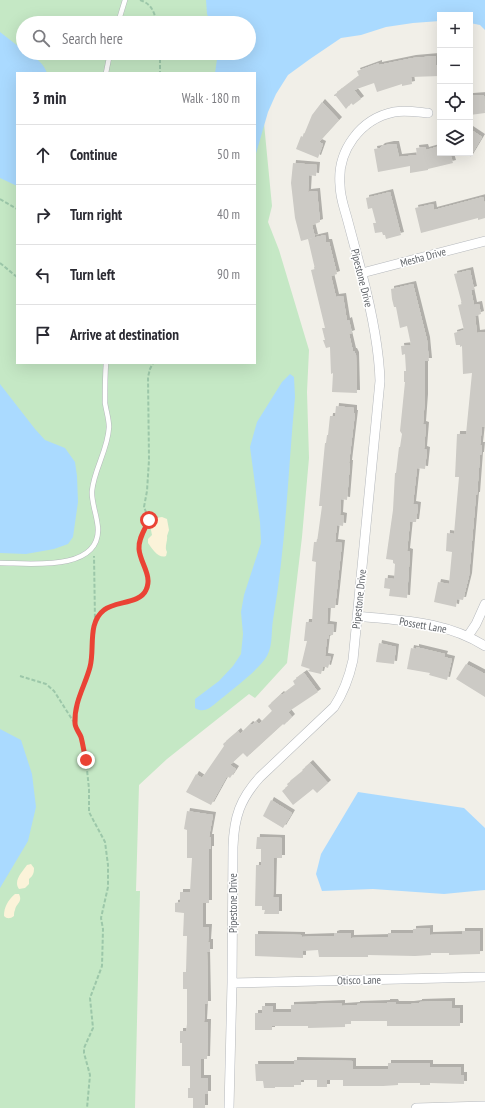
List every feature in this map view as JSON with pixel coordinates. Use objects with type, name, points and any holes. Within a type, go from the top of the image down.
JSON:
[{"type":"street","name":"Pipestone Drive","points":[[229,1108],[233,829],[243,800],[251,787],[334,708],[343,694],[350,676],[353,660],[380,381],[380,365],[375,328],[362,273],[341,197],[340,173],[342,159],[354,137],[372,120],[395,112],[428,113]]},
{"type":"street","name":"Mesha Drive","points":[[362,273],[485,241]]},
{"type":"street","points":[[468,636],[476,624],[485,604]]},
{"type":"street","name":"Possett Lane","points":[[357,616],[433,624],[468,636],[485,646]]},
{"type":"street","name":"Otisco Lane","points":[[232,982],[485,977]]},
{"type":"street","points":[[416,1108],[485,1106]]},
{"type":"lane","points":[[120,16],[125,0]]},
{"type":"lane","points":[[106,72],[109,60]]},
{"type":"lane","points":[[0,563],[64,562],[74,560],[94,547],[98,531],[92,493],[94,479],[106,448],[109,426],[106,403],[106,364]]},
{"type":"path","points":[[140,0],[146,2],[154,10],[155,16]]},
{"type":"path","points":[[160,60],[160,72]]},
{"type":"path","points":[[0,199],[16,208]]},
{"type":"path","points":[[0,263],[16,276]]},
{"type":"path","points":[[95,621],[105,609],[137,599],[145,592],[147,587],[148,576],[139,548],[140,541],[149,520],[144,507],[147,491],[149,460],[148,377],[153,364]]},
{"type":"path","points":[[75,724],[77,700],[90,667],[95,621],[94,547]]},
{"type":"path","points":[[20,676],[46,684],[54,691],[75,724],[81,736],[86,760],[89,789],[89,812],[105,842],[108,865],[108,887],[101,918],[103,929],[102,966],[90,998],[93,1028],[84,1048],[84,1054],[90,1074],[87,1108]]},
{"type":"green space","points":[[0,0],[252,0],[254,16],[16,16],[16,60],[256,60],[256,41],[272,206],[268,222],[279,250],[309,350],[307,392],[309,458],[302,537],[287,663],[255,698],[249,694],[167,759],[139,785],[136,891],[140,891],[135,1108],[0,1108]]},
{"type":"sand","points":[[162,517],[167,519],[169,530],[166,546],[167,552],[166,556],[163,557],[156,553],[148,543],[148,539],[152,535],[152,520]]},
{"type":"sand","points":[[31,864],[34,870],[29,879],[29,884],[25,888],[19,889],[17,883],[19,877],[27,865]]},
{"type":"sand","points":[[15,894],[19,894],[20,901],[14,912],[14,916],[7,918],[4,916],[4,913],[8,901]]},
{"type":"water","points":[[206,0],[485,0],[485,30],[480,25],[473,24],[473,12],[437,12],[437,21],[386,27],[361,35],[341,38],[288,75],[276,94],[268,112],[256,154],[256,72],[215,72],[217,60],[256,60],[256,16],[208,16]]},
{"type":"water","points":[[0,32],[16,45],[16,60],[38,60],[46,72],[16,72],[16,186],[0,178]]},
{"type":"water","points":[[290,374],[294,377],[295,397],[284,536],[269,652],[263,662],[243,681],[211,707],[206,710],[201,710],[195,708],[195,699],[219,681],[233,666],[241,654],[243,634],[241,612],[244,595],[261,543],[260,522],[250,447],[257,422],[282,382]]},
{"type":"water","points":[[0,384],[45,440],[65,448],[75,462],[78,502],[73,537],[68,544],[54,549],[26,554],[0,553]]},
{"type":"water","points":[[0,729],[21,740],[32,774],[36,807],[28,841],[0,888]]},
{"type":"water","points":[[358,792],[464,808],[485,828],[485,890],[444,894],[373,889],[322,891],[316,874],[321,854]]},
{"type":"building","points":[[436,56],[437,76],[411,77],[412,84],[402,86],[402,84],[377,92],[374,83],[354,90],[361,99],[353,105],[351,103],[346,109],[336,96],[334,96],[359,76],[357,71],[379,63],[379,65],[413,58]]},
{"type":"building","points":[[484,95],[485,113],[473,115],[473,96]]},
{"type":"building","points":[[322,102],[339,120],[319,142],[323,144],[318,158],[296,149],[301,136],[303,137],[312,115]]},
{"type":"building","points":[[473,131],[482,137],[473,152]]},
{"type":"building","points":[[396,144],[399,157],[417,155],[416,148],[425,147],[426,150],[437,147],[437,156],[451,156],[453,163],[410,173],[410,166],[378,172],[374,149]]},
{"type":"building","points":[[293,163],[317,165],[316,176],[309,175],[308,192],[317,191],[320,222],[312,225],[315,237],[301,241],[295,218],[291,183]]},
{"type":"building","points":[[390,192],[401,235],[386,239],[382,232],[375,233],[373,223],[376,223],[372,208],[368,209],[366,198]]},
{"type":"building","points":[[483,197],[485,205],[485,218],[478,220],[478,218],[421,233],[415,208],[433,204],[434,210]]},
{"type":"building","points":[[325,235],[326,242],[329,242],[337,274],[331,276],[336,297],[343,296],[347,321],[349,320],[352,333],[349,334],[353,351],[356,355],[357,393],[332,392],[333,373],[331,374],[330,347],[326,348],[323,340],[325,340],[322,328],[325,328],[311,270],[315,269],[308,239]]},
{"type":"building","points":[[470,270],[474,289],[471,290],[474,305],[479,304],[481,314],[475,316],[477,333],[485,332],[485,421],[484,427],[482,427],[480,445],[482,445],[469,576],[463,600],[457,599],[456,607],[434,602],[438,582],[449,584],[452,552],[446,551],[447,533],[454,534],[459,477],[455,477],[457,434],[466,434],[472,373],[463,374],[462,346],[460,347],[460,345],[456,345],[454,333],[464,330],[458,305],[462,304],[454,274]]},
{"type":"building","points":[[413,284],[427,340],[429,361],[425,361],[423,424],[426,425],[424,449],[427,450],[425,469],[417,468],[413,504],[418,505],[416,522],[410,522],[407,551],[410,552],[407,598],[389,596],[390,589],[384,588],[385,578],[394,579],[395,564],[393,563],[393,560],[386,559],[393,510],[395,473],[402,434],[400,431],[405,382],[404,371],[406,371],[405,354],[402,355],[401,346],[411,345],[407,326],[400,328],[396,307],[394,307],[392,299],[391,289]]},
{"type":"building","points":[[336,406],[354,408],[355,413],[349,463],[347,500],[341,499],[340,515],[344,516],[343,526],[337,525],[335,542],[342,543],[335,608],[328,608],[327,624],[334,625],[333,635],[329,635],[328,639],[327,638],[325,656],[331,657],[328,668],[323,666],[321,674],[308,671],[310,669],[301,666],[307,641],[304,641],[306,622],[312,622],[316,562],[312,561],[314,542],[317,542],[322,506],[319,506],[325,443],[328,435],[330,416],[335,416]]},
{"type":"building","points":[[379,643],[396,647],[394,664],[376,662]]},
{"type":"building","points":[[416,647],[445,654],[444,657],[452,659],[447,680],[429,675],[430,673],[407,669],[411,648],[416,649]]},
{"type":"building","points":[[466,664],[485,674],[485,697],[456,679]]},
{"type":"building","points":[[304,673],[318,692],[288,712],[292,717],[247,757],[243,753],[230,765],[236,769],[230,778],[227,776],[211,805],[186,792],[196,774],[202,778],[224,746],[223,744],[238,731],[240,734],[250,724],[252,725],[256,721],[259,724],[272,711],[268,706],[281,694],[282,695],[295,685],[293,681]]},
{"type":"building","points":[[310,763],[328,783],[317,793],[313,789],[293,805],[282,791],[288,786],[287,784]]},
{"type":"building","points":[[271,800],[292,813],[283,828],[263,816]]},
{"type":"building","points":[[187,811],[213,815],[209,837],[211,837],[211,849],[209,849],[209,903],[203,903],[203,927],[209,927],[208,942],[210,942],[210,952],[207,952],[208,1004],[205,1004],[204,1022],[208,1022],[207,1059],[201,1059],[201,1078],[208,1078],[208,1094],[205,1094],[205,1108],[193,1108],[193,1098],[188,1098],[188,1088],[190,1088],[190,1066],[182,1066],[182,1043],[180,1043],[180,1031],[186,1031],[187,1024],[187,989],[183,989],[183,972],[186,972],[187,936],[183,936],[184,913],[175,912],[175,903],[180,902],[180,892],[190,892],[192,858],[187,858],[187,830],[184,829]]},
{"type":"building","points":[[257,837],[282,838],[282,858],[274,858],[273,897],[279,897],[279,914],[264,914],[265,910],[262,910],[262,906],[255,906],[256,865],[261,865],[261,849],[256,849]]},
{"type":"building","points":[[430,928],[430,935],[462,934],[462,931],[480,931],[480,954],[449,955],[449,953],[431,953],[431,955],[415,956],[368,955],[368,957],[319,957],[318,950],[303,951],[303,958],[255,956],[255,934],[302,935],[302,937],[334,936],[334,934],[337,933],[351,933],[351,938],[388,937],[388,933],[413,933],[413,929]]},
{"type":"building","points":[[452,1001],[452,1008],[460,1008],[460,1026],[387,1026],[387,1021],[351,1021],[351,1024],[345,1024],[345,1027],[308,1028],[308,1026],[272,1026],[272,1030],[255,1030],[255,1013],[262,1013],[262,1006],[273,1006],[273,1012],[291,1012],[291,1005],[342,1003],[342,1006],[387,1002],[395,1002],[396,1004],[411,1004],[419,1002]]},
{"type":"building","points":[[294,1060],[353,1061],[353,1069],[388,1069],[388,1063],[430,1063],[430,1067],[461,1067],[461,1075],[464,1075],[464,1084],[430,1083],[430,1085],[420,1085],[420,1083],[398,1083],[398,1085],[383,1086],[343,1086],[343,1080],[327,1080],[327,1087],[317,1087],[317,1080],[301,1080],[301,1085],[294,1085],[294,1087],[264,1088],[263,1081],[256,1081],[255,1064],[294,1064]]},
{"type":"route","points":[[86,760],[81,736],[75,724],[77,700],[90,667],[95,621],[105,609],[137,599],[145,592],[148,576],[139,548],[140,541],[149,520]]}]
